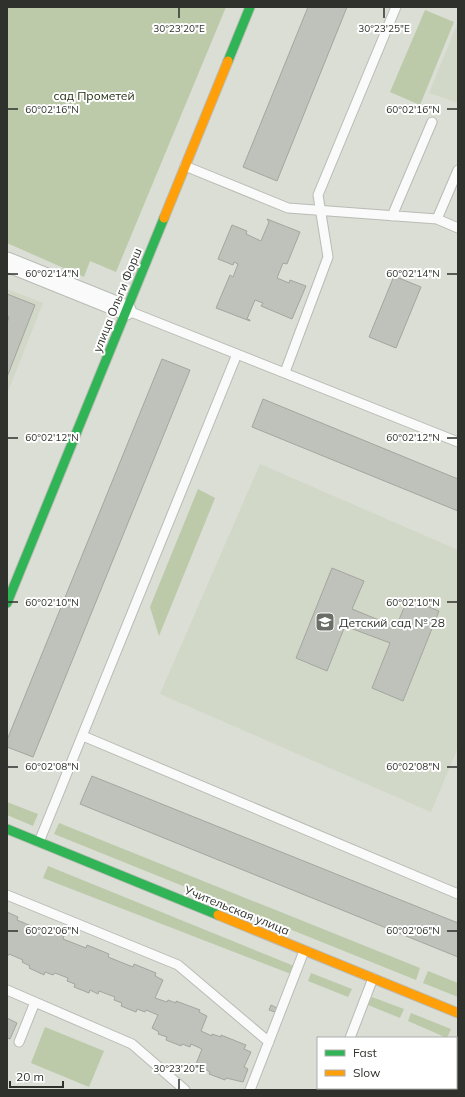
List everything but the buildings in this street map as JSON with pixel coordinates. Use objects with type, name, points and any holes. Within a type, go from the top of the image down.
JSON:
[{"type":"street","name":"улица Ольги Форш","points":[[7,603],[250,7]]},
{"type":"street","points":[[7,262],[126,310]]},
{"type":"street","name":"Учительская улица","points":[[7,829],[458,1013]]},
{"type":"lane","points":[[285,372],[328,257],[318,195],[396,7]]},
{"type":"lane","points":[[392,216],[432,122]]},
{"type":"lane","points":[[185,166],[288,208],[321,212],[437,219],[458,228]]},
{"type":"lane","points":[[437,219],[458,170]]},
{"type":"lane","points":[[126,310],[458,442]]},
{"type":"lane","points":[[39,842],[237,354]]},
{"type":"lane","points":[[82,736],[457,892]]},
{"type":"lane","points":[[7,895],[178,965],[269,1042]]},
{"type":"lane","points":[[250,1090],[304,951]]},
{"type":"lane","points":[[350,1037],[373,978]]},
{"type":"lane","points":[[7,990],[132,1044],[185,1090]]},
{"type":"lane","points":[[19,1042],[35,1002]]},
{"type":"shaded area","points":[[458,22],[458,103],[429,93]]},
{"type":"shaded area","points":[[7,289],[43,303],[7,394]]},
{"type":"shaded area","name":"Детский сад № 28","points":[[260,464],[458,550],[458,747],[431,812],[160,694]]},
{"type":"green space","name":"сад Прометей","points":[[7,7],[226,7],[116,272],[90,261],[84,277],[7,243]]},
{"type":"green space","points":[[425,10],[454,22],[420,105],[390,92]]},
{"type":"green space","points":[[198,489],[215,498],[159,636],[150,607]]},
{"type":"green space","points":[[7,802],[38,814],[33,826],[7,815]]},
{"type":"green space","points":[[59,823],[420,968],[416,980],[54,834]]},
{"type":"green space","points":[[48,866],[294,966],[291,974],[43,878]]},
{"type":"green space","points":[[428,971],[458,983],[458,997],[423,983]]},
{"type":"green space","points":[[311,973],[352,989],[348,997],[308,981]]},
{"type":"green space","points":[[372,997],[404,1009],[400,1018],[368,1005]]},
{"type":"green space","points":[[411,1013],[451,1029],[447,1037],[445,1037],[408,1021]]},
{"type":"green space","points":[[45,1027],[104,1051],[89,1087],[31,1063]]},
{"type":"traffic: fast","points":[[228,61],[250,7]]},
{"type":"traffic: fast","points":[[7,603],[164,218]]},
{"type":"traffic: fast","points":[[7,829],[218,915]]},
{"type":"traffic: slow","points":[[164,218],[228,61]]},
{"type":"traffic: slow","points":[[218,915],[458,1013]]},
{"type":"place","name":"Детский сад № 28","points":[[325,622]]}]
